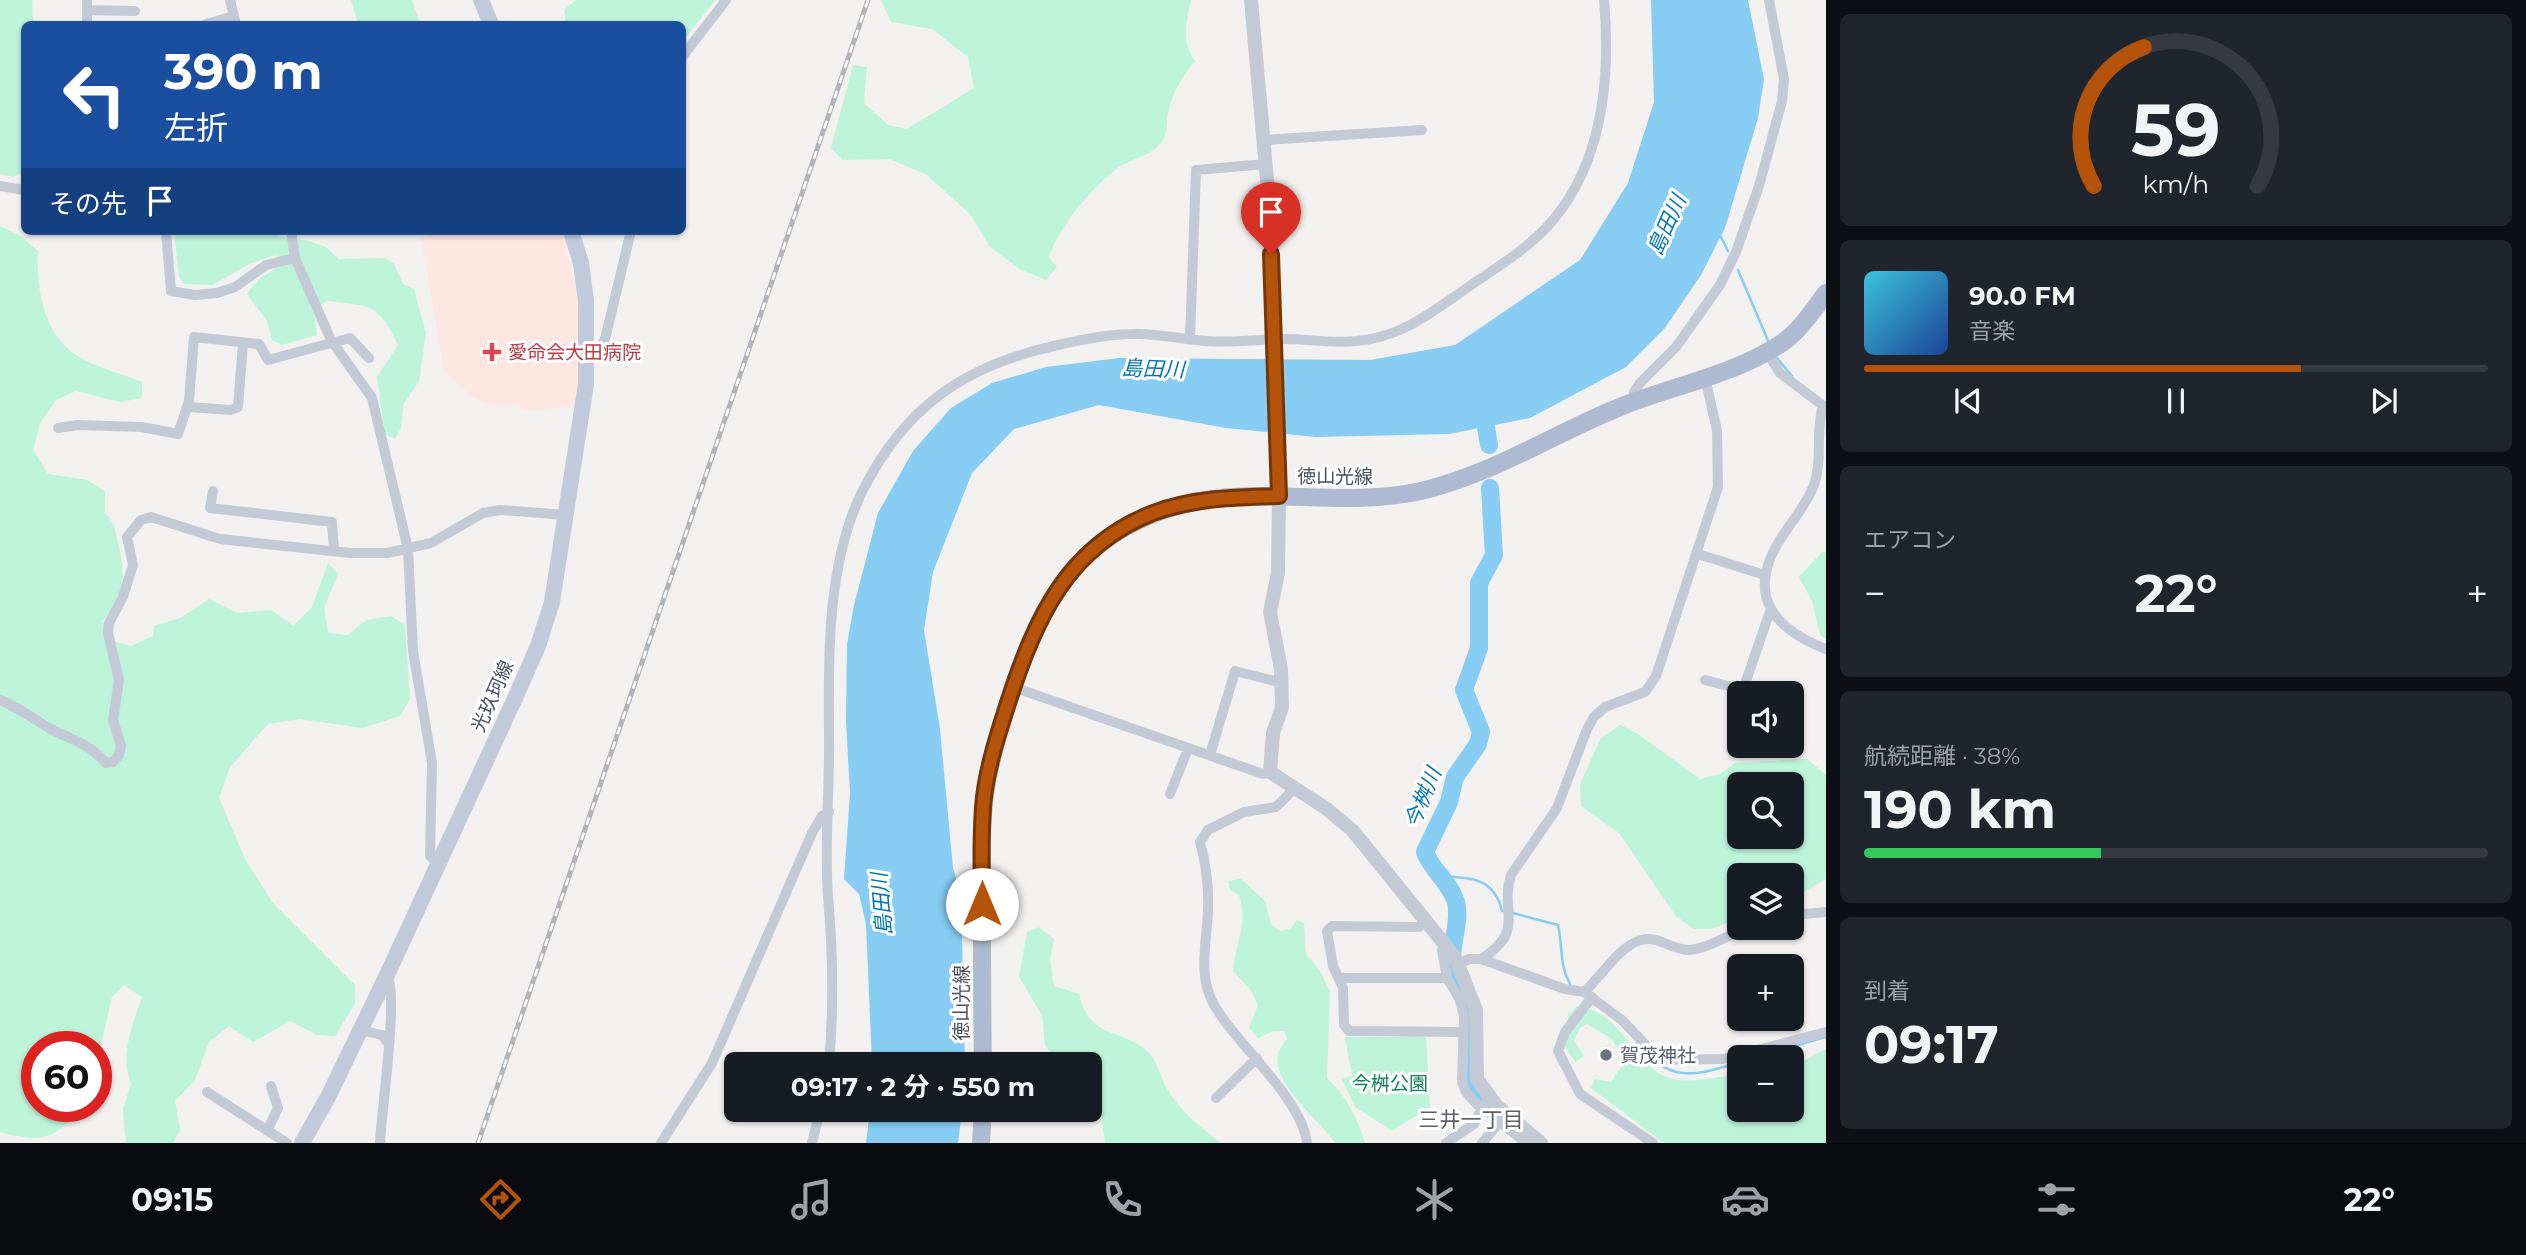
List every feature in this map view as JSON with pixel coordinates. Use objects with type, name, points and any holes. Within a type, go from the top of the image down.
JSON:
[{"type":"main road","points":[[481,0],[490,21]]},
{"type":"main road","name":"光玖珂線","points":[[302,1143],[361,1030],[439,863],[538,646],[552,601],[567,515],[587,359],[586,301],[581,264],[572,235]]},
{"type":"main road","name":"徳山光線","points":[[983,1052],[984,796],[996,742],[1035,626],[1049,599],[1091,551],[1119,531],[1153,514],[1183,504],[1279,491],[1356,499],[1418,492],[1455,482],[1634,401],[1767,352],[1797,330],[1826,293]]},
{"type":"main road","points":[[981,1143],[982,1122]]},
{"type":"street","points":[[230,0],[235,20]]},
{"type":"street","points":[[686,52],[726,0]]},
{"type":"street","points":[[1251,0],[1266,164],[1279,491],[1278,573],[1270,612],[1282,683],[1282,707],[1273,733],[1270,772]]},
{"type":"street","points":[[829,1052],[834,973],[828,894],[827,691],[834,600],[848,528],[862,492],[905,426],[953,383],[1021,353],[1111,335],[1156,335],[1190,340],[1275,344],[1359,341],[1383,337],[1406,328],[1519,252],[1546,228],[1577,186],[1586,169],[1600,117],[1606,69],[1604,0]]},
{"type":"street","points":[[1634,401],[1634,392],[1640,383],[1676,347],[1720,285],[1734,258],[1759,186],[1782,101],[1784,79],[1769,0]]},
{"type":"street","points":[[87,5],[135,11]]},
{"type":"street","points":[[1264,139],[1422,130]]},
{"type":"street","points":[[1190,340],[1196,170],[1266,164]]},
{"type":"street","points":[[0,186],[21,190]]},
{"type":"street","points":[[166,235],[171,291],[195,295],[216,293],[235,287],[266,265],[295,258]]},
{"type":"street","points":[[291,235],[295,258],[331,341],[372,398],[408,549],[413,651],[432,763],[430,856],[439,863]]},
{"type":"street","points":[[587,359],[598,351],[605,339],[631,235]]},
{"type":"street","points":[[58,428],[77,425],[142,427],[178,434],[188,407],[194,337],[259,344],[268,360],[350,338],[369,358]]},
{"type":"street","points":[[188,407],[231,410],[238,407],[243,342]]},
{"type":"street","points":[[1705,680],[1743,690],[1770,611],[1765,575],[1775,547],[1799,516],[1818,472],[1824,406],[1780,373],[1767,352]]},
{"type":"street","points":[[1481,959],[1506,935],[1511,921],[1507,886],[1511,875],[1557,808],[1587,729],[1605,708],[1645,692],[1652,685],[1698,554],[1718,486],[1717,431],[1705,377]]},
{"type":"street","points":[[213,491],[210,508],[332,522],[334,551]]},
{"type":"street","points":[[0,700],[50,729],[92,747],[106,762],[113,762],[119,755],[121,746],[113,720],[119,680],[108,633],[109,623],[123,597],[133,565],[127,537],[141,520],[158,518],[220,539],[334,551],[387,553],[430,543],[483,513],[500,510],[567,515]]},
{"type":"street","points":[[1698,554],[1765,575]]},
{"type":"street","points":[[1770,611],[1778,622],[1796,635],[1826,649]]},
{"type":"street","points":[[1210,755],[1235,671],[1282,683]]},
{"type":"street","points":[[1013,687],[1263,774],[1270,772],[1327,809],[1353,831],[1459,964],[1476,1010],[1477,1079],[1485,1103],[1474,1124],[1446,1143]]},
{"type":"street","points":[[1170,794],[1188,749]]},
{"type":"street","points":[[1295,788],[1276,807],[1244,812],[1208,830],[1200,842],[1207,872],[1204,968],[1215,1007],[1257,1058],[1303,1126],[1307,1143]]},
{"type":"street","points":[[662,1143],[712,1063],[813,833],[822,816],[829,813]]},
{"type":"street","points":[[1804,914],[1826,912]]},
{"type":"street","points":[[1425,921],[1419,927],[1332,926],[1327,930],[1333,966],[1340,978],[1344,1025],[1349,1031],[1462,1032]]},
{"type":"street","points":[[1651,1142],[1580,1094],[1558,1052],[1565,1032],[1588,994],[1628,946],[1648,939],[1675,949],[1691,950],[1727,935]]},
{"type":"street","points":[[1444,946],[1442,950],[1447,978],[1459,998],[1464,1016],[1462,1082],[1466,1092],[1541,1143]]},
{"type":"street","points":[[1459,964],[1469,959],[1481,959],[1565,989],[1588,994],[1622,1020],[1651,1054],[1660,1060],[1672,1062],[1723,1059],[1826,1032]]},
{"type":"street","points":[[380,1143],[391,981],[387,975]]},
{"type":"street","points":[[1340,978],[1447,978]]},
{"type":"street","points":[[361,1030],[382,1035],[388,1043]]},
{"type":"street","points":[[1216,1098],[1257,1058]]},
{"type":"street","points":[[267,1131],[278,1108],[271,1086]]},
{"type":"street","points":[[206,1092],[287,1143]]},
{"type":"street","points":[[812,1143],[817,1122]]},
{"type":"street","points":[[1474,1124],[1485,1139],[1500,1122],[1525,1143]]},
{"type":"shaded area","points":[[433,235],[563,235],[576,289],[579,319],[577,406],[530,410],[509,405],[491,406],[472,397],[444,370],[421,238]]},
{"type":"green space","points":[[0,0],[32,0],[33,21],[21,21],[21,173],[14,177],[0,174]]},
{"type":"green space","points":[[351,0],[412,0],[419,21],[357,21]]},
{"type":"green space","points":[[576,0],[715,0],[686,37],[686,21],[566,21],[564,10]]},
{"type":"green space","points":[[881,0],[1191,0],[1186,39],[1195,61],[1172,98],[1165,137],[1159,146],[1124,164],[1108,176],[1077,208],[1054,245],[1049,257],[1057,267],[1046,280],[1020,269],[990,247],[970,214],[927,175],[890,159],[842,160],[831,148],[853,65],[867,67],[864,103],[888,125],[907,129],[974,88],[968,57],[932,29],[891,22]]},
{"type":"green space","points":[[0,226],[21,236],[38,251],[40,294],[49,322],[65,346],[91,363],[142,382],[142,398],[120,402],[76,391],[56,400],[40,423],[33,450],[48,474],[87,480],[105,491],[105,513],[115,530],[123,575],[120,592],[103,621],[109,640],[131,646],[153,636],[154,626],[180,618],[209,599],[237,613],[271,610],[293,626],[312,607],[328,563],[338,574],[324,608],[328,633],[348,635],[366,620],[391,616],[405,625],[410,699],[400,716],[363,728],[300,719],[268,724],[230,767],[219,798],[246,861],[273,903],[355,985],[355,1004],[335,1036],[317,1035],[290,1021],[253,1042],[229,1026],[209,1042],[195,1080],[175,1101],[180,1130],[173,1143],[126,1143],[123,1109],[131,1084],[126,1062],[127,1051],[142,997],[124,985],[112,997],[104,1031],[21,1031],[21,1122],[68,1122],[55,1133],[37,1138],[0,1132]]},
{"type":"green space","points":[[174,235],[278,235],[326,247],[339,259],[385,258],[394,264],[403,284],[414,289],[426,333],[419,381],[403,405],[401,428],[395,439],[385,434],[377,377],[398,345],[378,314],[363,306],[326,301],[314,312],[317,335],[282,345],[272,340],[267,321],[247,294],[257,281],[276,268],[276,255],[251,263],[213,285],[184,284],[179,277]]},
{"type":"green space","points":[[1822,552],[1826,552],[1826,639],[1820,635],[1812,601],[1799,577]]},
{"type":"green space","points":[[1620,725],[1638,734],[1700,779],[1720,774],[1735,763],[1807,759],[1826,775],[1826,879],[1804,892],[1804,863],[1727,863],[1727,923],[1711,929],[1694,929],[1676,916],[1619,833],[1581,806],[1580,784],[1601,738]]},
{"type":"green space","points":[[1241,879],[1265,901],[1271,925],[1281,931],[1291,928],[1297,920],[1304,923],[1306,954],[1320,971],[1330,991],[1327,1078],[1350,1108],[1365,1143],[1335,1143],[1289,1090],[1278,1066],[1279,1052],[1287,1039],[1284,1031],[1273,1031],[1258,1038],[1249,1028],[1258,1005],[1250,989],[1233,971],[1243,916],[1239,895],[1230,890],[1228,881]]},
{"type":"green space","points":[[1038,927],[1054,939],[1050,959],[1054,986],[1079,994],[1091,1020],[1109,1032],[1140,1045],[1150,1054],[1178,1105],[1221,1143],[1105,1143],[1102,1119],[1102,1052],[1050,1052],[1045,1045],[1042,1015],[1019,977],[1027,932]]},
{"type":"green space","points":[[1577,1006],[1605,1017],[1652,1069],[1664,1076],[1682,1080],[1727,1076],[1727,1122],[1804,1122],[1804,1061],[1826,1049],[1826,1143],[1664,1143],[1591,1088],[1595,1079],[1611,1082],[1625,1061],[1612,1039],[1587,1024],[1580,1028],[1574,1040],[1584,1056],[1575,1062],[1564,1045],[1572,1027],[1567,1016]]},
{"type":"green space","name":"今桝公園","points":[[1345,1037],[1426,1037],[1430,1107],[1392,1131],[1355,1107],[1342,1079],[1352,1076]]},
{"type":"water","name":"島田川","points":[[1651,0],[1748,0],[1764,79],[1758,118],[1725,228],[1701,275],[1665,328],[1626,367],[1530,418],[1449,434],[1316,437],[1226,428],[1099,405],[1014,429],[972,473],[933,572],[924,630],[940,729],[953,868],[961,896],[965,1052],[871,1052],[866,924],[859,894],[844,879],[850,793],[846,721],[847,644],[854,605],[878,513],[913,451],[951,408],[992,383],[1046,367],[1119,358],[1370,360],[1455,345],[1580,260],[1628,183],[1654,102]]},
{"type":"water","points":[[869,1122],[961,1122],[958,1143],[866,1143]]},
{"type":"waterway","points":[[1720,235],[1728,251]]},
{"type":"waterway","points":[[1738,270],[1769,343]]},
{"type":"waterway","points":[[1777,358],[1792,376]]},
{"type":"waterway","name":"今桝川","points":[[1482,405],[1489,445]]},
{"type":"waterway","name":"今桝川","points":[[1490,488],[1494,555],[1479,583],[1479,648],[1464,690],[1481,732],[1478,744],[1455,777],[1449,802],[1425,852],[1450,888],[1456,902],[1452,966],[1469,1010],[1469,1078],[1483,1101],[1499,1115]]},
{"type":"waterway","points":[[1440,876],[1471,879],[1487,886],[1493,891],[1502,911],[1506,911]]},
{"type":"waterway","points":[[1513,913],[1558,925],[1563,962],[1570,984]]},
{"type":"waterway","points":[[1798,1045],[1826,1037]]},
{"type":"waterway","points":[[1637,1043],[1660,1065],[1672,1071],[1696,1073],[1727,1066]]},
{"type":"railway","points":[[478,1143],[868,0]]},
{"type":"place","name":"愛命会大田病院","points":[[492,352]]},
{"type":"place","name":"賀茂神社","points":[[1606,1055]]},
{"type":"district","name":"三井一丁目","points":[[1471,1120]]},
{"type":"route","points":[[982,904],[984,796],[996,742],[1013,687],[1035,626],[1049,599],[1091,551],[1119,531],[1153,514],[1183,504],[1216,499],[1279,496],[1271,254]]}]
